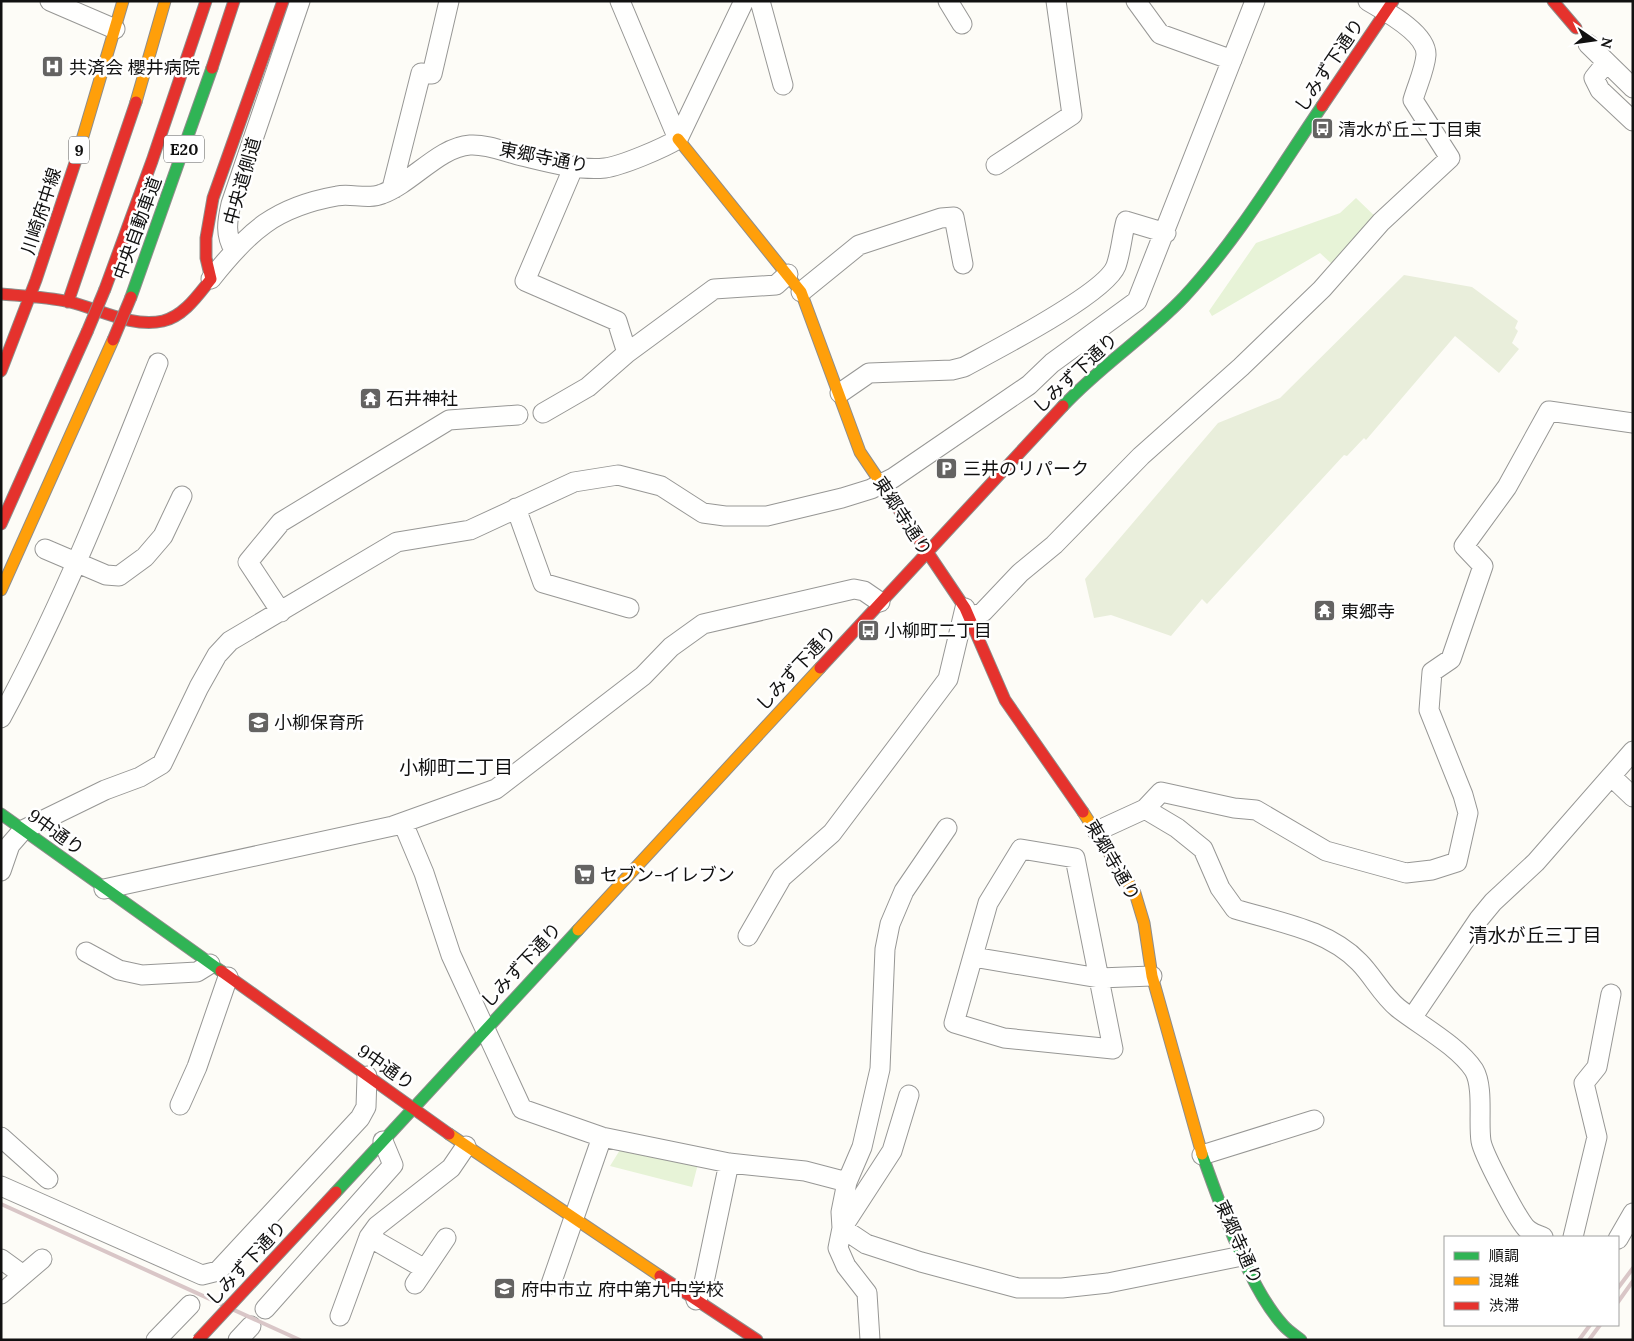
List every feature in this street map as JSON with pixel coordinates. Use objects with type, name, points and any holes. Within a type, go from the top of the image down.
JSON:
[{"type":"main road","name":"川崎府中線","points":[[1,371],[31,296],[80,149],[123,1]]},
{"type":"main road","points":[[68,302],[130,118],[165,1]]},
{"type":"main road","name":"中央自動車道","points":[[1,524],[105,289],[152,161],[206,1]]},
{"type":"main road","name":"中央自動車道","points":[[1,590],[131,297],[218,52],[234,1]]},
{"type":"main road","points":[[211,279],[205,257],[205,230],[214,198],[284,1]]},
{"type":"main road","points":[[1552,1],[1576,28]]},
{"type":"main road","name":"しみず下通り","points":[[198,1340],[1072,396],[1182,299],[1202,277],[1248,216],[1390,7]]},
{"type":"main road","name":"東郷寺通り","points":[[678,138],[801,292],[840,393],[860,452],[967,613],[1005,700],[1097,831],[1134,893],[1141,908],[1152,976],[1172,1042],[1202,1155],[1242,1256],[1265,1300],[1283,1325],[1301,1340]]},
{"type":"main road","name":"中央道側道","points":[[1,294],[31,296],[68,302],[138,320],[162,321],[178,314],[193,301],[211,279]]},
{"type":"main road","name":"9中通り","points":[[1,814],[466,1146],[757,1340]]},
{"type":"street","points":[[50,1],[115,29]]},
{"type":"street","name":"中央道側道","points":[[211,279],[234,250],[227,238],[227,222],[231,204],[300,1]]},
{"type":"street","points":[[395,188],[394,184],[421,73],[432,74],[449,1]]},
{"type":"street","points":[[620,1],[642,48],[678,138]]},
{"type":"street","points":[[678,138],[744,1]]},
{"type":"street","points":[[760,1],[783,85]]},
{"type":"street","points":[[948,1],[962,24]]},
{"type":"street","points":[[996,165],[1072,115],[1056,1]]},
{"type":"street","points":[[1136,1],[1160,34],[1232,60]]},
{"type":"street","points":[[1,871],[10,845],[23,830],[105,790],[140,777],[162,764],[216,655],[230,641],[397,542],[470,530],[574,482],[618,475],[661,486],[704,513],[725,516],[767,516],[842,498],[882,483],[1029,385],[1052,363],[1128,310],[1137,301],[1166,233],[1255,1]]},
{"type":"street","points":[[748,936],[782,877],[832,833],[948,680],[967,613],[983,612],[1020,573],[1054,545],[1141,456],[1254,354],[1322,289],[1381,222],[1450,158],[1413,100],[1426,55],[1425,47],[1420,38],[1390,7],[1368,1]]},
{"type":"street","points":[[1588,44],[1633,88]]},
{"type":"street","points":[[1606,63],[1594,78],[1600,90],[1633,121]]},
{"type":"street","name":"東郷寺通り","points":[[234,250],[255,230],[279,213],[302,204],[339,195],[374,196],[395,188],[420,173],[442,155],[459,147],[472,145],[489,146],[574,166],[605,168],[666,147],[678,138]]},
{"type":"street","points":[[574,166],[525,280],[617,321],[627,353]]},
{"type":"street","points":[[801,292],[859,245],[941,218],[954,217],[963,264]]},
{"type":"street","points":[[840,393],[869,374],[952,370],[964,367],[1056,316],[1106,279],[1116,266],[1126,221],[1166,233]]},
{"type":"street","points":[[543,413],[588,387],[627,353],[714,289],[776,285],[788,274]]},
{"type":"street","points":[[1,718],[32,662],[78,563],[158,363]]},
{"type":"street","points":[[1097,831],[1145,809],[1161,792],[1234,808],[1256,810],[1326,851],[1406,873],[1432,870],[1457,862],[1468,813],[1464,795],[1430,710],[1432,672],[1451,660],[1483,566],[1464,546],[1507,487],[1549,411],[1633,423]]},
{"type":"street","points":[[281,612],[248,562],[281,522],[449,420],[518,415]]},
{"type":"street","points":[[45,550],[106,575],[119,576],[145,556],[163,536],[182,496]]},
{"type":"street","points":[[516,508],[543,583],[629,608]]},
{"type":"street","points":[[104,889],[403,823],[496,789],[644,676],[671,647],[703,624],[854,589],[864,591],[880,602]]},
{"type":"street","points":[[1412,1018],[1493,902],[1536,862],[1633,751]]},
{"type":"street","points":[[1612,777],[1633,797]]},
{"type":"street","points":[[1145,809],[1176,828],[1203,849],[1220,888],[1235,909],[1265,916],[1340,946],[1358,961],[1396,1007],[1458,1053],[1475,1071],[1479,1090],[1481,1143],[1522,1222],[1534,1234],[1540,1236]]},
{"type":"street","points":[[403,823],[424,873],[451,955],[522,1109],[602,1137],[729,1163],[806,1171],[847,1182]]},
{"type":"street","points":[[870,1340],[867,1293],[846,1266],[838,1248],[842,1228],[841,1212],[847,1182],[862,1147],[880,1069],[885,949],[890,924],[904,891],[947,828]]},
{"type":"street","points":[[1021,849],[1074,858],[1099,978],[1112,1049],[1004,1038],[954,1023],[988,903],[1021,849]]},
{"type":"street","points":[[86,952],[118,970],[142,975],[196,972],[210,964]]},
{"type":"street","points":[[974,957],[1099,978],[1152,976]]},
{"type":"street","points":[[180,1105],[197,1067],[228,977]]},
{"type":"street","points":[[1573,1236],[1597,1137],[1584,1083],[1597,1067],[1611,994]]},
{"type":"street","points":[[1,1186],[202,1275],[211,1274],[218,1271],[360,1118],[366,1107],[367,1076]]},
{"type":"street","points":[[842,1228],[892,1151],[909,1095]]},
{"type":"street","points":[[1202,1155],[1314,1120]]},
{"type":"street","points":[[1,1137],[48,1179]]},
{"type":"street","points":[[550,1284],[602,1137]]},
{"type":"street","points":[[265,1309],[393,1166],[383,1141]]},
{"type":"street","points":[[340,1316],[369,1237],[377,1226],[451,1168],[466,1146]]},
{"type":"street","points":[[696,1300],[703,1288],[729,1163]]},
{"type":"street","points":[[1619,1237],[1633,1213]]},
{"type":"street","points":[[842,1228],[866,1244],[921,1262],[1018,1288],[1062,1288],[1108,1283],[1242,1256]]},
{"type":"street","points":[[369,1237],[420,1276],[446,1238]]},
{"type":"street","points":[[1,1259],[23,1275]]},
{"type":"street","points":[[1,1294],[42,1260]]},
{"type":"street","points":[[162,1338],[190,1305]]},
{"type":"green space","points":[[1356,198],[1381,222],[1334,266],[1320,253],[1212,316],[1209,311],[1256,243],[1340,213]]},
{"type":"green space","points":[[1404,275],[1472,287],[1518,321],[1515,328],[1518,331],[1512,343],[1519,349],[1499,373],[1455,336],[1366,440],[1364,438],[1347,456],[1344,455],[1207,604],[1202,599],[1171,636],[1111,615],[1094,618],[1085,579],[1218,423],[1280,398]]},
{"type":"green space","points":[[623,1145],[698,1164],[692,1187],[610,1166]]},
{"type":"railway","points":[[1,1204],[300,1340]]},
{"type":"railway","points":[[1619,1287],[1633,1268]]},
{"type":"railway","points":[[1619,1301],[1633,1281]]},
{"type":"railway","points":[[1579,1340],[1589,1326]]},
{"type":"railway","points":[[1589,1340],[1599,1326]]},
{"type":"traffic: fast","points":[[131,297],[212,68]]},
{"type":"traffic: fast","points":[[1063,406],[1077,391],[1170,311],[1203,275],[1239,229],[1322,106]]},
{"type":"traffic: fast","points":[[1,814],[221,971]]},
{"type":"traffic: fast","points":[[336,1192],[578,930]]},
{"type":"traffic: fast","points":[[1202,1154],[1236,1244],[1258,1289],[1270,1309],[1283,1325],[1301,1340]]},
{"type":"traffic: slow","points":[[76,160],[123,1]]},
{"type":"traffic: slow","points":[[136,102],[165,1]]},
{"type":"traffic: slow","points":[[678,139],[801,292],[860,452],[887,492]]},
{"type":"traffic: slow","points":[[1,590],[113,340]]},
{"type":"traffic: slow","points":[[578,930],[820,668]]},
{"type":"traffic: slow","points":[[1083,812],[1135,893],[1144,923],[1152,976],[1202,1154]]},
{"type":"traffic: slow","points":[[449,1134],[660,1276]]},
{"type":"traffic: jam","points":[[105,289],[152,161],[206,1]]},
{"type":"traffic: jam","points":[[212,68],[234,1]]},
{"type":"traffic: jam","points":[[211,279],[206,258],[206,238],[213,198],[283,1]]},
{"type":"traffic: jam","points":[[1322,106],[1393,1]]},
{"type":"traffic: jam","points":[[1553,1],[1576,28]]},
{"type":"traffic: jam","points":[[68,302],[136,102]]},
{"type":"traffic: jam","points":[[1,371],[36,280],[76,160]]},
{"type":"traffic: jam","points":[[1,294],[61,300],[128,320],[151,322],[163,321],[178,315],[196,298],[211,279]]},
{"type":"traffic: jam","points":[[87,332],[105,289]]},
{"type":"traffic: jam","points":[[113,340],[131,297]]},
{"type":"traffic: jam","points":[[1,524],[87,332]]},
{"type":"traffic: jam","points":[[820,668],[1063,406]]},
{"type":"traffic: jam","points":[[887,492],[965,608],[1005,700],[1083,812]]},
{"type":"traffic: jam","points":[[221,971],[449,1134]]},
{"type":"traffic: jam","points":[[198,1340],[336,1192]]},
{"type":"traffic: jam","points":[[660,1276],[757,1340]]},
{"type":"place","name":"共済会 櫻井病院","points":[[53,67]]},
{"type":"place","name":"清水が丘二丁目東","points":[[1322,129]]},
{"type":"place","name":"石井神社","points":[[370,398]]},
{"type":"place","name":"三井のリパーク","points":[[947,468]]},
{"type":"place","name":"東郷寺","points":[[1325,611]]},
{"type":"place","name":"小柳町二丁目","points":[[868,630]]},
{"type":"place","name":"小柳保育所","points":[[258,722]]},
{"type":"place","name":"セブン-イレブン","points":[[584,874]]},
{"type":"place","name":"府中市立 府中第九中学校","points":[[505,1289]]},
{"type":"district","name":"小柳町二丁目","points":[[456,767]]},
{"type":"district","name":"清水が丘三丁目","points":[[1535,935]]}]
